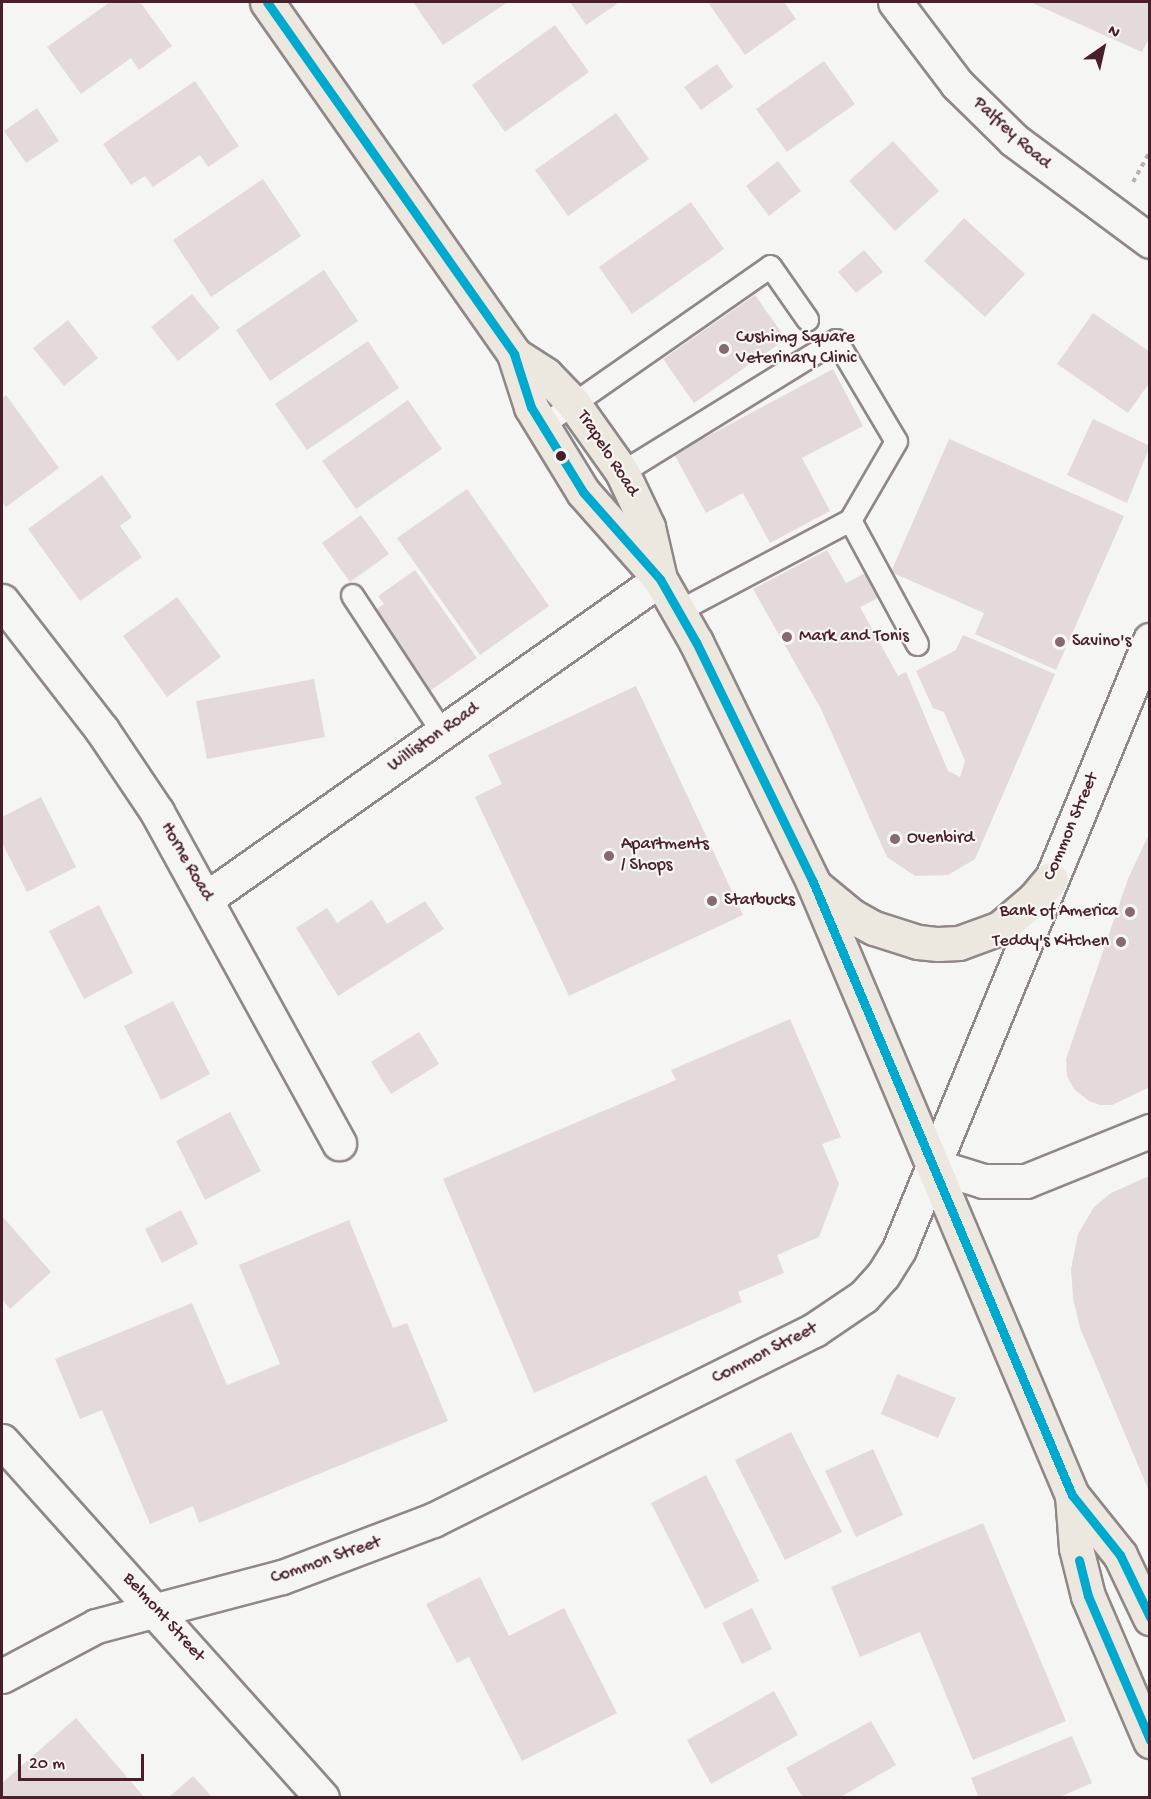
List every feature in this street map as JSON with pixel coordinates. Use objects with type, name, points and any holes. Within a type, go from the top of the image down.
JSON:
[{"type":"main road","name":"Trapelo Road","points":[[267,2],[514,354],[525,392],[541,426],[590,501],[660,579],[728,702],[813,882],[1072,1495],[1120,1555],[1149,1618]]},
{"type":"main road","name":"Palfrey Road","points":[[895,2],[957,84],[1014,140],[1149,241]]},
{"type":"main road","name":"Trapelo Road","points":[[514,354],[546,375],[573,403],[622,472],[648,527],[660,579]]},
{"type":"main road","name":"Williston Road","points":[[207,898],[660,579]]},
{"type":"main road","name":"Horne Road","points":[[2,601],[130,770],[207,898],[339,1143]]},
{"type":"main road","name":"Common Street","points":[[2,1676],[96,1626],[282,1577],[433,1520],[831,1320],[864,1296],[883,1275],[899,1249],[1149,640]]},
{"type":"main road","points":[[813,882],[852,916],[874,928],[918,942],[938,944],[959,943],[1000,928],[1034,899],[1051,879]]},
{"type":"main road","points":[[932,1165],[983,1181],[1026,1181],[1149,1131]]},
{"type":"main road","name":"Belmont Street","points":[[2,1441],[322,1797]]},
{"type":"main road","name":"Trapelo Road","points":[[1072,1495],[1076,1548],[1088,1596],[1149,1741]]},
{"type":"lane","points":[[541,426],[770,266],[807,319]]},
{"type":"lane","points":[[622,472],[836,340],[896,441],[850,520],[678,611]]},
{"type":"lane","points":[[850,520],[917,644]]},
{"type":"lane","points":[[352,595],[442,732]]},
{"type":"building","points":[[110,2],[140,2],[172,46],[139,70],[131,58],[81,94],[47,47]]},
{"type":"building","points":[[413,2],[508,2],[443,45]]},
{"type":"building","points":[[570,2],[615,2],[617,4],[586,25]]},
{"type":"building","points":[[712,2],[784,2],[796,19],[745,55],[709,4]]},
{"type":"building","points":[[1030,2],[1150,2],[1150,36],[1142,52]]},
{"type":"building","points":[[555,25],[589,72],[505,132],[472,85]]},
{"type":"building","points":[[824,61],[855,104],[787,152],[756,109]]},
{"type":"building","points":[[717,64],[733,87],[701,110],[684,87]]},
{"type":"building","points":[[195,81],[239,146],[208,167],[200,155],[153,187],[145,176],[131,185],[103,144]]},
{"type":"building","points":[[37,108],[59,141],[26,163],[4,131]]},
{"type":"building","points":[[616,113],[649,159],[568,216],[535,170]]},
{"type":"building","points":[[893,141],[939,191],[895,231],[849,181]]},
{"type":"building","points":[[778,161],[801,191],[769,216],[746,186]]},
{"type":"building","points":[[263,179],[301,236],[211,297],[173,240]]},
{"type":"building","points":[[691,202],[724,249],[632,314],[599,267]]},
{"type":"building","points":[[964,218],[1025,274],[985,317],[924,261]]},
{"type":"building","points":[[864,250],[883,272],[856,293],[838,272]]},
{"type":"building","points":[[324,270],[358,321],[270,381],[236,330]]},
{"type":"building","points":[[192,294],[220,328],[178,361],[151,327]]},
{"type":"building","name":"Cushimg Square Veterinary Clinic","points":[[755,295],[786,339],[694,403],[663,359]]},
{"type":"building","points":[[1093,313],[1150,352],[1150,382],[1128,413],[1057,364]]},
{"type":"building","points":[[68,320],[98,358],[64,386],[33,348]]},
{"type":"building","points":[[368,341],[399,388],[307,450],[275,404]]},
{"type":"building","points":[[833,369],[863,426],[802,458],[830,511],[770,543],[743,493],[706,513],[674,454]]},
{"type":"building","points":[[6,395],[59,468],[6,507],[2,501],[2,398]]},
{"type":"building","points":[[408,400],[442,449],[356,509],[322,461]]},
{"type":"building","points":[[1093,419],[1150,446],[1127,503],[1067,475]]},
{"type":"building","points":[[949,439],[1124,516],[1056,670],[975,634],[984,613],[891,572]]},
{"type":"building","points":[[102,475],[132,517],[120,526],[142,557],[80,601],[28,529]]},
{"type":"building","points":[[467,489],[549,606],[480,655],[397,538]]},
{"type":"building","points":[[361,515],[389,554],[350,582],[322,543]]},
{"type":"building","points":[[827,550],[846,583],[865,573],[878,598],[860,607],[898,676],[906,672],[948,771],[960,777],[965,761],[944,712],[933,708],[916,671],[956,650],[963,635],[1055,674],[975,859],[948,875],[915,876],[887,857],[821,709],[753,589]]},
{"type":"building","points":[[415,570],[477,658],[430,691],[374,611],[384,604],[378,596]]},
{"type":"building","points":[[177,597],[221,657],[167,697],[123,636]]},
{"type":"building","points":[[314,679],[325,737],[207,759],[196,701]]},
{"type":"building","name":"Apartments / Shops","points":[[636,686],[743,915],[569,996],[475,797],[502,784],[488,755]]},
{"type":"building","points":[[41,797],[76,867],[27,892],[2,843],[2,817]]},
{"type":"building","points":[[1150,832],[1150,1087],[1112,1105],[1100,1105],[1089,1101],[1074,1089],[1067,1076],[1066,1059],[1128,879]]},
{"type":"building","points":[[372,900],[387,924],[425,901],[444,929],[338,996],[296,928],[327,908],[337,923]]},
{"type":"building","points":[[99,905],[133,973],[84,999],[49,931]]},
{"type":"building","points":[[173,1001],[210,1074],[161,1100],[124,1026]]},
{"type":"building","points":[[790,1019],[841,1137],[822,1144],[839,1184],[819,1237],[777,1255],[784,1273],[738,1292],[742,1302],[534,1393],[443,1179],[676,1080],[671,1070]]},
{"type":"building","points":[[419,1032],[439,1064],[391,1094],[371,1062]]},
{"type":"building","points":[[230,1112],[261,1171],[205,1200],[176,1141]]},
{"type":"building","points":[[1149,1176],[1149,1491],[1080,1328],[1073,1298],[1071,1269],[1078,1234],[1094,1207],[1111,1193]]},
{"type":"building","points":[[181,1210],[198,1244],[162,1263],[145,1229]]},
{"type":"building","points":[[2,1216],[51,1272],[10,1309],[2,1299]]},
{"type":"building","points":[[349,1220],[393,1328],[407,1323],[448,1421],[199,1523],[193,1506],[150,1524],[102,1410],[80,1419],[55,1359],[192,1303],[227,1385],[280,1364],[239,1265]]},
{"type":"building","points":[[897,1374],[956,1398],[938,1438],[881,1414]]},
{"type":"building","points":[[791,1432],[842,1532],[785,1560],[735,1460]]},
{"type":"building","points":[[873,1449],[903,1515],[856,1537],[825,1471]]},
{"type":"building","points":[[706,1475],[759,1581],[705,1609],[651,1503]]},
{"type":"building","points":[[983,1523],[1066,1721],[973,1760],[920,1632],[860,1657],[831,1587]]},
{"type":"building","points":[[480,1577],[509,1636],[564,1608],[617,1713],[522,1761],[469,1657],[457,1663],[426,1604]]},
{"type":"building","points":[[752,1608],[772,1649],[742,1664],[722,1623]]},
{"type":"building","points":[[774,1691],[798,1735],[711,1784],[687,1740]]},
{"type":"building","points":[[76,1718],[145,1798],[2,1798],[2,1783]]},
{"type":"building","points":[[871,1721],[896,1765],[839,1798],[803,1798],[786,1768]]},
{"type":"building","points":[[1072,1736],[1092,1783],[1057,1798],[979,1798],[971,1778]]},
{"type":"building","points":[[193,1776],[213,1798],[168,1798]]},
{"type":"transit line","points":[[267,2],[514,354],[531,407],[583,492],[660,579],[696,642],[813,882],[1072,1495],[1120,1555],[1150,1617]]},
{"type":"transit line","points":[[1079,1560],[1088,1596],[1150,1740]]},
{"type":"place","name":"Cushimg Square Veterinary Clinic","points":[[724,349]]},
{"type":"place","name":"Mark and Tonis","points":[[787,637]]},
{"type":"place","name":"Savino's","points":[[1060,642]]},
{"type":"place","name":"Ovenbird","points":[[895,839]]},
{"type":"place","name":"Apartments / Shops","points":[[609,856]]},
{"type":"place","name":"Starbucks","points":[[712,901]]},
{"type":"place","name":"Bank of America","points":[[1130,912]]},
{"type":"place","name":"Teddy's Kitchen","points":[[1121,942]]}]
